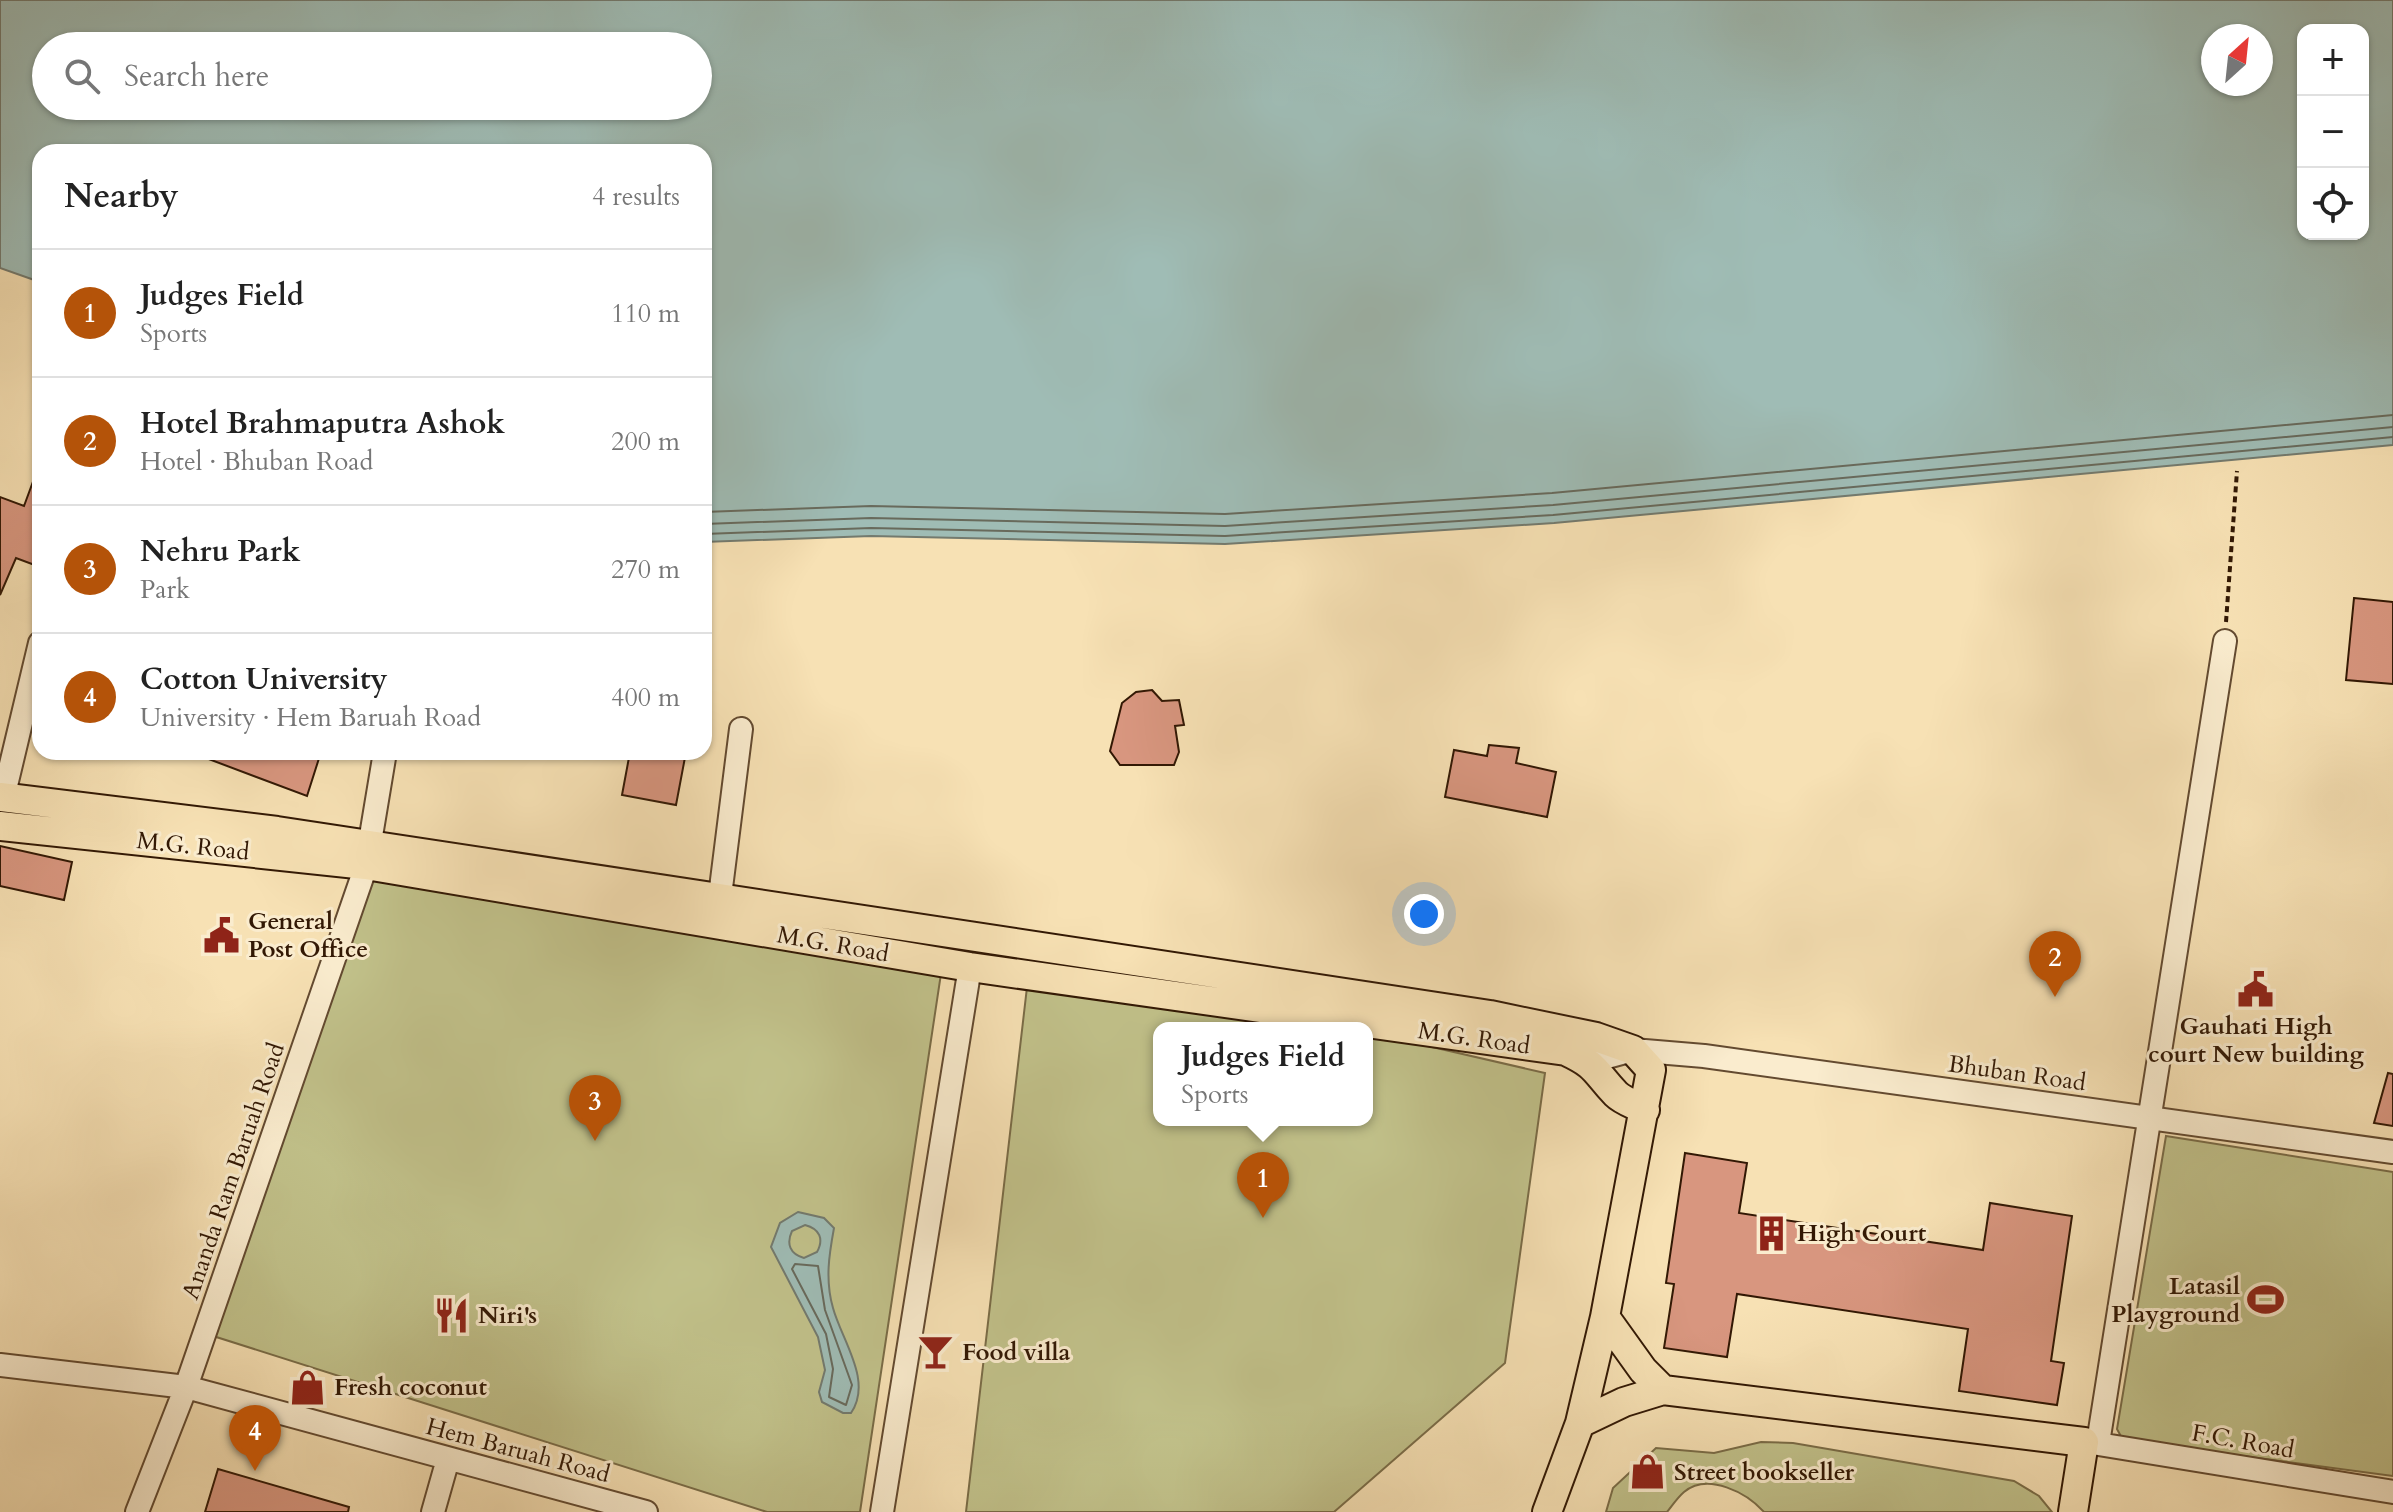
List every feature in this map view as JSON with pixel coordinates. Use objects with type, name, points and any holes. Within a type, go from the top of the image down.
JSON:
[{"type":"main road","points":[[1,797],[368,855],[720,896],[1490,1015],[1596,1037],[1633,1050],[1651,1070],[1645,1110],[1605,1317],[1580,1423],[1547,1512]]},
{"type":"main road","name":"M.G. Road","points":[[0,826],[368,855],[970,967],[1360,1022]]},
{"type":"main road","name":"M.G. Road","points":[[1373,1024],[1566,1051],[1589,1062],[1608,1079],[1617,1095],[1645,1110]]},
{"type":"main road","points":[[1605,1317],[1643,1370],[1663,1390]]},
{"type":"main road","points":[[1580,1423],[1624,1402],[1663,1390],[2091,1442],[2073,1509]]},
{"type":"street","points":[[2091,1442],[2148,1117],[2225,641]]},
{"type":"street","points":[[1,797],[32,675]]},
{"type":"street","points":[[720,896],[741,729]]},
{"type":"street","name":"Ananda Ram Baruah Road","points":[[137,1512],[186,1387],[368,855],[384,760]]},
{"type":"street","points":[[882,1512],[970,967]]},
{"type":"street","points":[[1589,1062],[1633,1050]]},
{"type":"street","name":"Bhuban Road","points":[[1633,1050],[1704,1056],[2393,1152]]},
{"type":"street","name":"Hem Baruah Road","points":[[0,1365],[186,1387],[646,1512]]},
{"type":"street","name":"F.C. Road","points":[[2091,1442],[2393,1492]]},
{"type":"street","points":[[433,1512],[448,1459]]},
{"type":"path","points":[[2225,641],[2237,471]]},
{"type":"green space","points":[[366,865],[945,947],[860,1512],[767,1512],[210,1335]]},
{"type":"green space","points":[[1029,970],[1314,1022],[1153,1022],[1153,1126],[1373,1126],[1373,1033],[1545,1073],[1505,1363],[1334,1512],[966,1512]]},
{"type":"green space","name":"Latasil Playground","points":[[2166,1136],[2393,1172],[2393,1476],[2123,1440],[2117,1429]]},
{"type":"green space","points":[[1761,1442],[1793,1443],[2014,1481],[2039,1496],[2052,1512],[1764,1512],[1738,1492],[1704,1484],[1684,1492],[1667,1512],[1606,1512],[1613,1488],[1656,1448],[1714,1453]]},
{"type":"water","points":[[0,0],[2393,0],[2393,445],[1554,523],[1225,544],[871,536],[712,542],[712,144],[32,144],[32,279],[0,268]]},
{"type":"water","points":[[798,1212],[824,1218],[834,1228],[828,1278],[833,1308],[857,1374],[857,1401],[851,1413],[843,1413],[822,1402],[819,1392],[825,1370],[818,1337],[771,1247],[780,1223]],"holes":[[[805,1225],[819,1235],[820,1243],[817,1252],[804,1258],[792,1251],[790,1236],[792,1231]]]},
{"type":"building","points":[[32,484],[32,564],[16,558],[0,595],[0,497],[24,506]]},
{"type":"building","points":[[2354,598],[2393,602],[2393,684],[2346,680]]},
{"type":"building","points":[[1152,690],[1162,701],[1179,700],[1184,725],[1175,726],[1179,752],[1174,765],[1120,765],[1110,751],[1122,703],[1136,692]]},
{"type":"building","points":[[1489,745],[1519,748],[1516,763],[1556,772],[1547,817],[1445,797],[1454,750],[1487,756]]},
{"type":"building","points":[[211,760],[318,760],[307,796]]},
{"type":"building","points":[[629,760],[684,760],[676,805],[622,795]]},
{"type":"building","points":[[0,846],[72,862],[64,900],[0,886]]},
{"type":"building","points":[[2388,1073],[2393,1074],[2393,1126],[2374,1123]]},
{"type":"building","name":"High Court","points":[[1685,1153],[1747,1163],[1739,1213],[1983,1250],[1990,1203],[2072,1216],[2051,1361],[2064,1363],[2057,1405],[1959,1391],[1968,1329],[1737,1294],[1727,1357],[1664,1348],[1674,1284],[1666,1283]]},
{"type":"building","points":[[218,1469],[349,1507],[348,1512],[205,1512]]},
{"type":"place","name":"General Post Office","points":[[222,935]]},
{"type":"place","name":"Gauhati High court New building","points":[[2256,989]]},
{"type":"place","name":"Hotel Brahmaputra Ashok","points":[[2055,997]]},
{"type":"place","name":"Nehru Park","points":[[595,1141]]},
{"type":"place","name":"Judges Field","points":[[1263,1218]]},
{"type":"place","name":"High Court","points":[[1771,1233]]},
{"type":"place","name":"Latasil Playground","points":[[2266,1300]]},
{"type":"place","name":"Niri's","points":[[452,1315]]},
{"type":"place","name":"Food villa","points":[[936,1352]]},
{"type":"place","name":"Fresh coconut","points":[[308,1387]]},
{"type":"place","name":"Cotton University","points":[[255,1471]]},
{"type":"place","name":"Street bookseller","points":[[1648,1472]]}]
